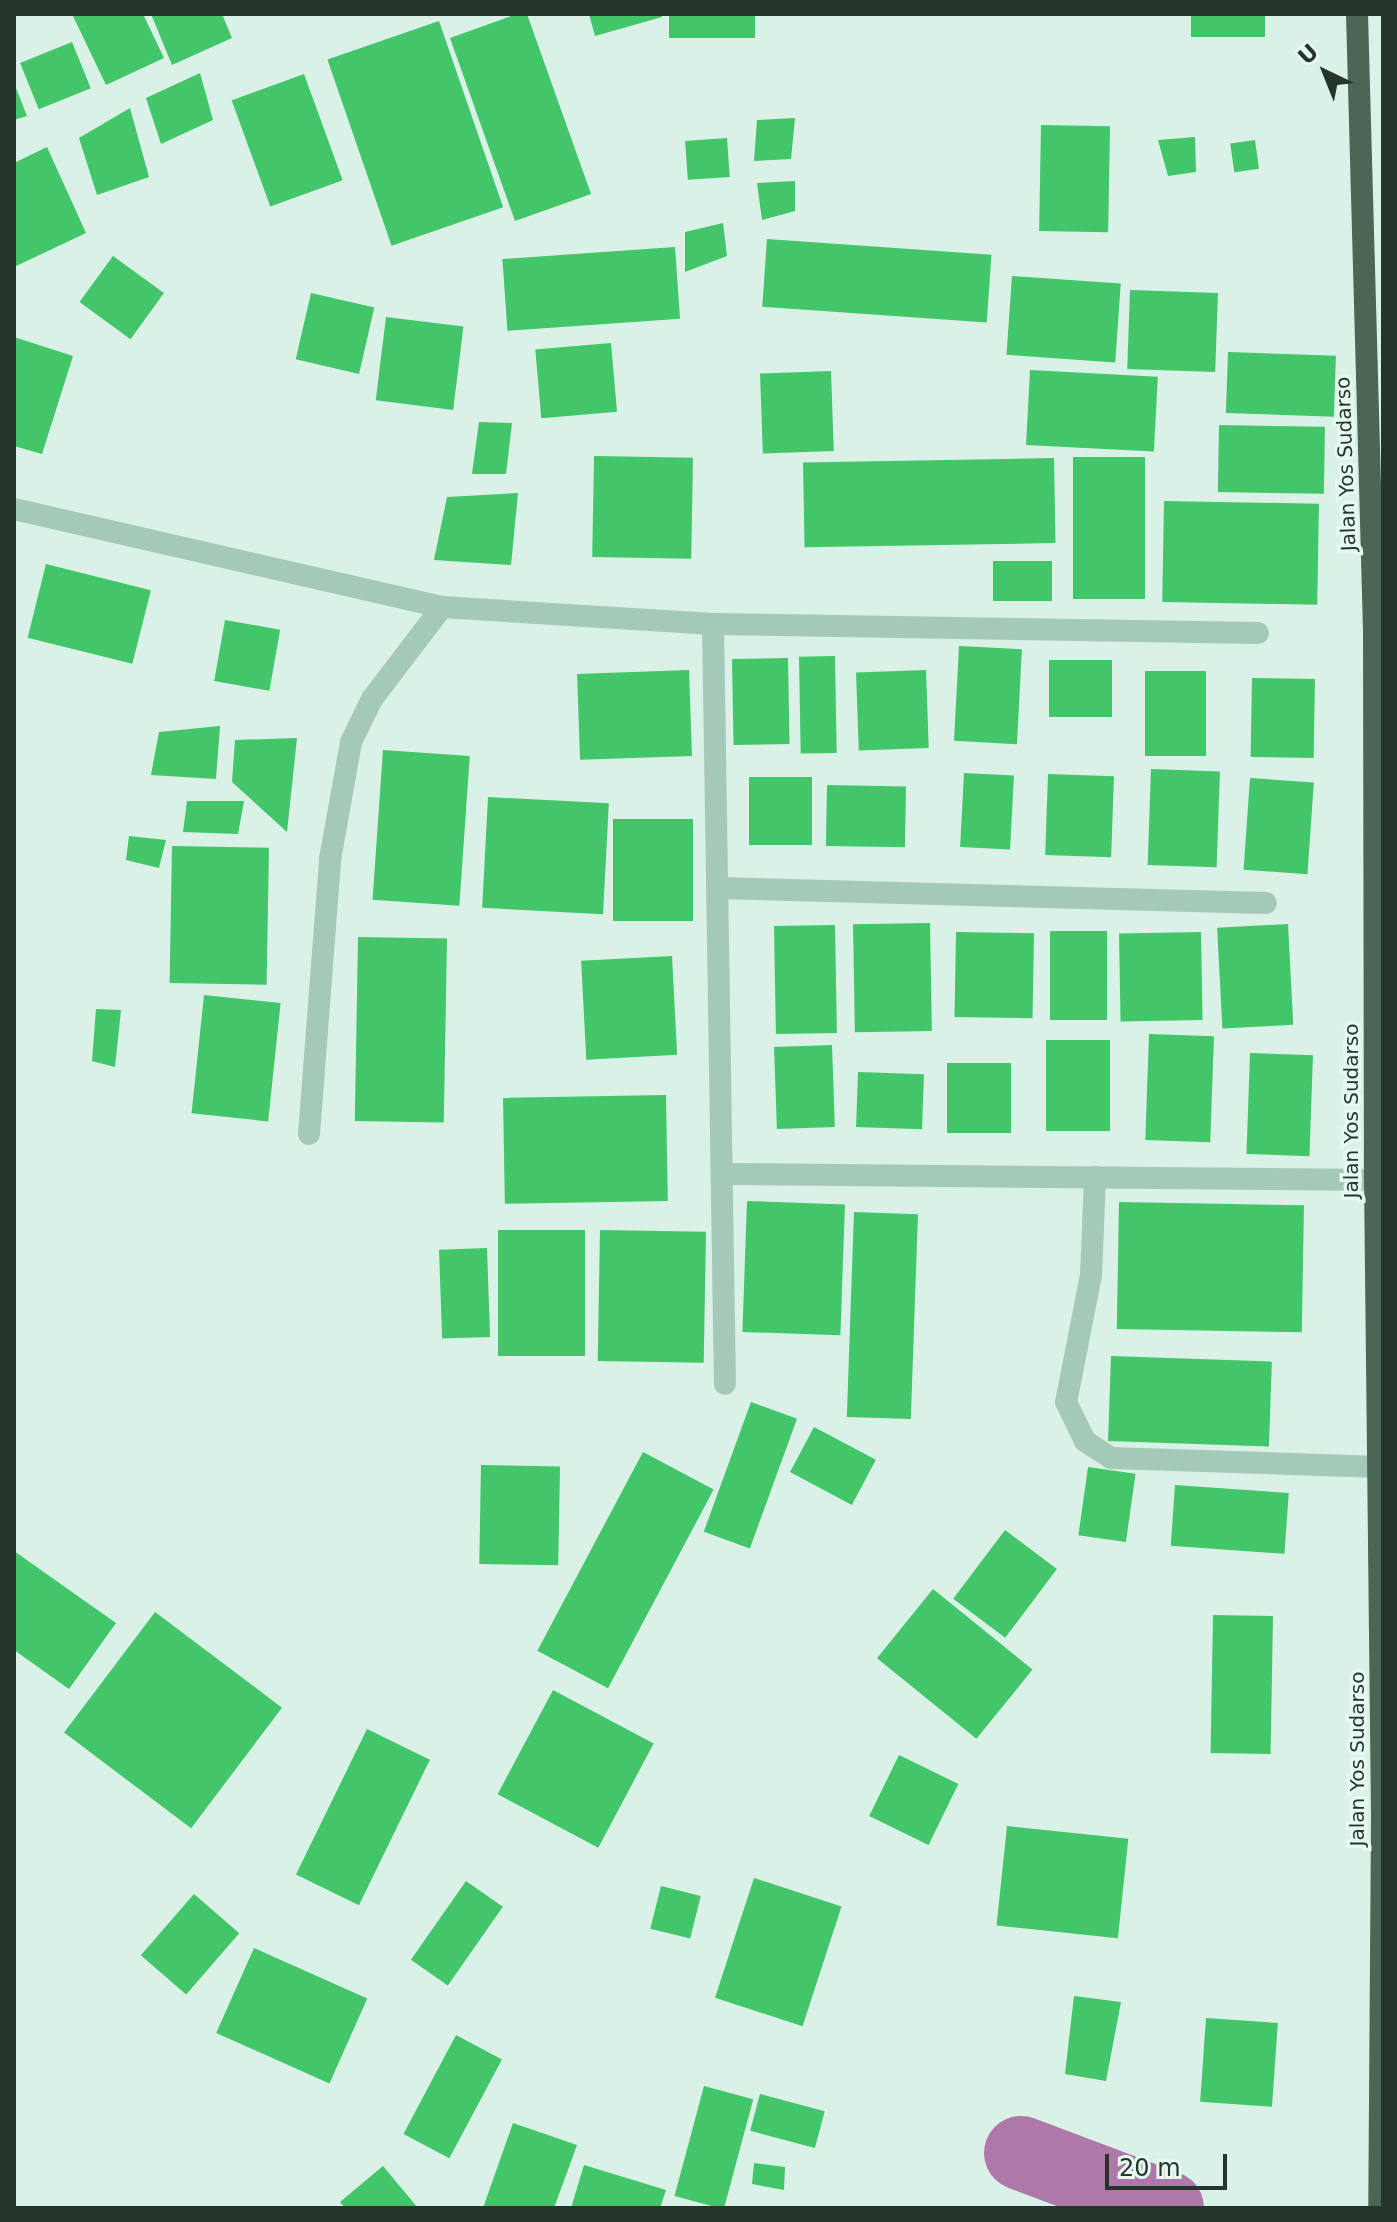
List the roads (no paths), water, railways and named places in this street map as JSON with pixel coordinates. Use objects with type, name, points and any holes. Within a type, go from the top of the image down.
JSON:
[{"type":"highway","name":"Jalan Yos Sudarso","points":[[1357,14],[1378,808],[1375,1180],[1382,1800],[1379,2206]]},
{"type":"street","points":[[14,509],[442,607],[713,624],[1258,633]]},
{"type":"street","points":[[309,1134],[330,859],[351,742],[372,699],[442,607]]},
{"type":"street","points":[[713,624],[725,1384]]},
{"type":"street","points":[[718,888],[1266,903]]},
{"type":"street","points":[[724,1174],[1375,1180]]},
{"type":"street","points":[[1095,1177],[1091,1275],[1066,1402],[1085,1441],[1111,1458],[1379,1467]]},
{"type":"waterway","points":[[1021,2153],[1167,2208]]}]
